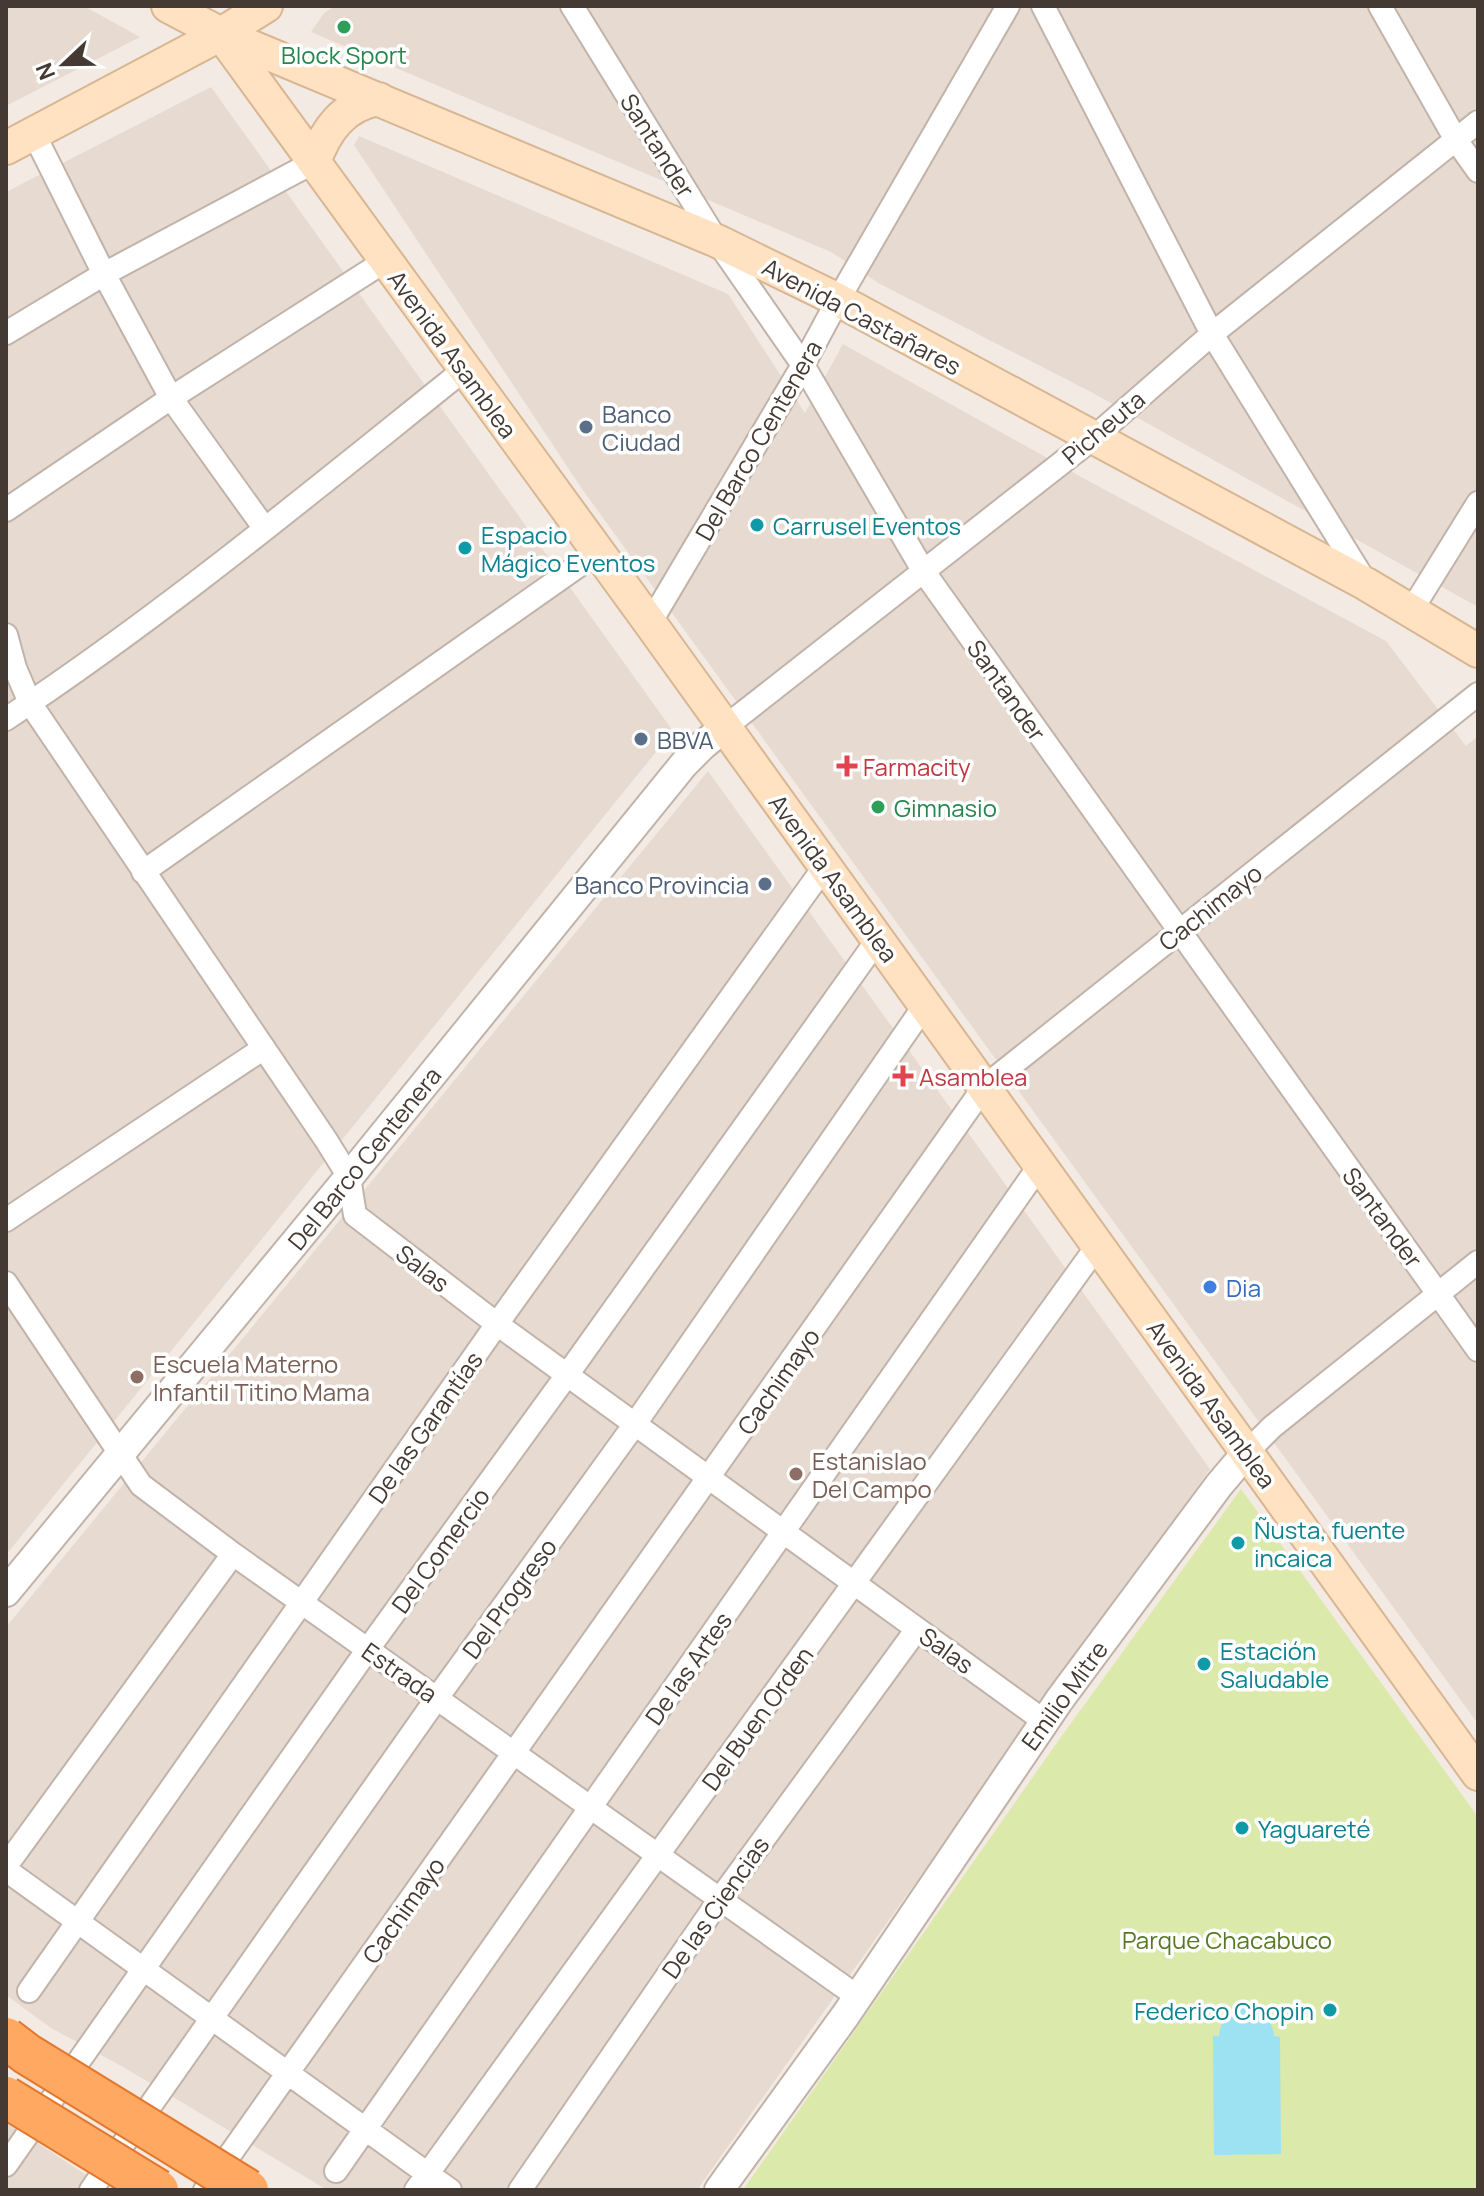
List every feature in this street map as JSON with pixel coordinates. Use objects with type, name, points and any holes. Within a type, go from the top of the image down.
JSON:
[{"type":"highway","points":[[6,2038],[248,2190]]},
{"type":"highway","points":[[6,2097],[158,2190]]},
{"type":"main road","name":"Avenida Asamblea","points":[[168,6],[221,34],[650,623],[1478,1774]]},
{"type":"main road","points":[[20,141],[221,34],[266,6]]},
{"type":"main road","name":"Avenida Castañares","points":[[221,34],[717,241],[838,300],[1366,584],[1478,651]]},
{"type":"main road","points":[[314,162],[321,142],[345,112],[362,102],[379,99]]},
{"type":"street","name":"Santander","points":[[572,6],[717,241],[803,365],[924,572],[1478,1350]]},
{"type":"street","name":"Del Barco Centenera","points":[[650,623],[803,365],[1008,6]]},
{"type":"street","points":[[1043,6],[1212,334],[1366,584]]},
{"type":"street","points":[[1380,6],[1456,140],[1478,171]]},
{"type":"street","name":"Picheuta","points":[[725,727],[1092,439],[1212,334],[1478,122]]},
{"type":"street","points":[[20,141],[104,274],[171,398],[265,529]]},
{"type":"street","points":[[6,333],[104,274],[314,162]]},
{"type":"street","points":[[6,510],[171,398],[385,261]]},
{"type":"street","points":[[6,719],[58,685],[265,529],[465,369]]},
{"type":"street","points":[[1411,611],[1478,503]]},
{"type":"street","points":[[143,872],[598,552]]},
{"type":"street","name":"Salas","points":[[6,635],[15,668],[30,703],[349,1177],[355,1215],[497,1324],[1044,1721]]},
{"type":"street","name":"Cachimayo","points":[[205,2190],[984,1087],[1476,701]]},
{"type":"street","name":"Del Barco Centenera","points":[[6,1592],[349,1177],[684,764],[725,727]]},
{"type":"street","name":"De las Garantías","points":[[29,1991],[497,1324],[825,866]]},
{"type":"street","name":"Del Comercio","points":[[6,2165],[368,1649],[878,939]]},
{"type":"street","name":"Del Progreso","points":[[91,2190],[437,1698],[635,1424],[925,1005]]},
{"type":"street","points":[[6,1220],[264,1048]]},
{"type":"street","name":"De las Artes","points":[[336,2171],[1040,1165]]},
{"type":"street","name":"Del Buen Orden","points":[[422,2182],[1098,1245]]},
{"type":"street","name":"Emilio Mitre","points":[[719,2190],[858,1997],[1044,1721],[1219,1485],[1272,1427],[1478,1262]]},
{"type":"street","name":"Estrada","points":[[6,1283],[141,1485],[233,1554],[858,1997]]},
{"type":"street","points":[[233,1554],[6,1868],[366,2129],[422,2182],[450,2190]]},
{"type":"street","name":"De las Ciencias","points":[[520,2190],[720,1899],[917,1629]]},
{"type":"shaded area","points":[[6,6],[84,6],[140,37],[6,106]]},
{"type":"shaded area","points":[[335,6],[1478,6],[1478,607],[1091,392],[880,284],[831,252],[311,32],[324,13]]},
{"type":"shaded area","points":[[211,87],[673,731],[6,1555],[6,192]]},
{"type":"shaded area","points":[[359,136],[728,294],[805,413],[843,344],[1386,641],[1466,746],[1478,736],[1478,1724],[582,489],[354,145]]},
{"type":"shaded area","points":[[708,771],[1210,1469],[697,2190],[327,2190],[125,2068],[51,2028],[6,1995],[6,1627]]},
{"type":"shaded area","points":[[6,2122],[109,2190],[6,2190]]},
{"type":"green space","name":"Parque Chacabuco","points":[[1241,1489],[1478,1817],[1478,2190],[743,2190],[1061,1737]]},
{"type":"water","points":[[1247,2007],[1262,2013],[1269,2021],[1274,2036],[1280,2037],[1281,2154],[1214,2155],[1213,2036],[1219,2036],[1227,2016]]},
{"type":"place","name":"Block Sport","points":[[344,27]]},
{"type":"place","name":"Banco Ciudad","points":[[586,427]]},
{"type":"place","name":"Carrusel Eventos","points":[[757,525]]},
{"type":"place","name":"Espacio Mágico Eventos","points":[[465,548]]},
{"type":"place","name":"BBVA","points":[[641,739]]},
{"type":"place","name":"Farmacity","points":[[847,766]]},
{"type":"place","name":"Gimnasio","points":[[878,807]]},
{"type":"place","name":"Banco Provincia","points":[[765,884]]},
{"type":"place","name":"Asamblea","points":[[903,1076]]},
{"type":"place","name":"Dia","points":[[1210,1287]]},
{"type":"place","name":"Escuela Materno Infantil Titino Mama","points":[[137,1377]]},
{"type":"place","name":"Estanislao Del Campo","points":[[796,1474]]},
{"type":"place","name":"Ñusta, fuente incaica","points":[[1238,1543]]},
{"type":"place","name":"Estación Saludable","points":[[1204,1664]]},
{"type":"place","name":"Yaguareté","points":[[1242,1828]]},
{"type":"place","name":"Federico Chopin","points":[[1330,2010]]}]
